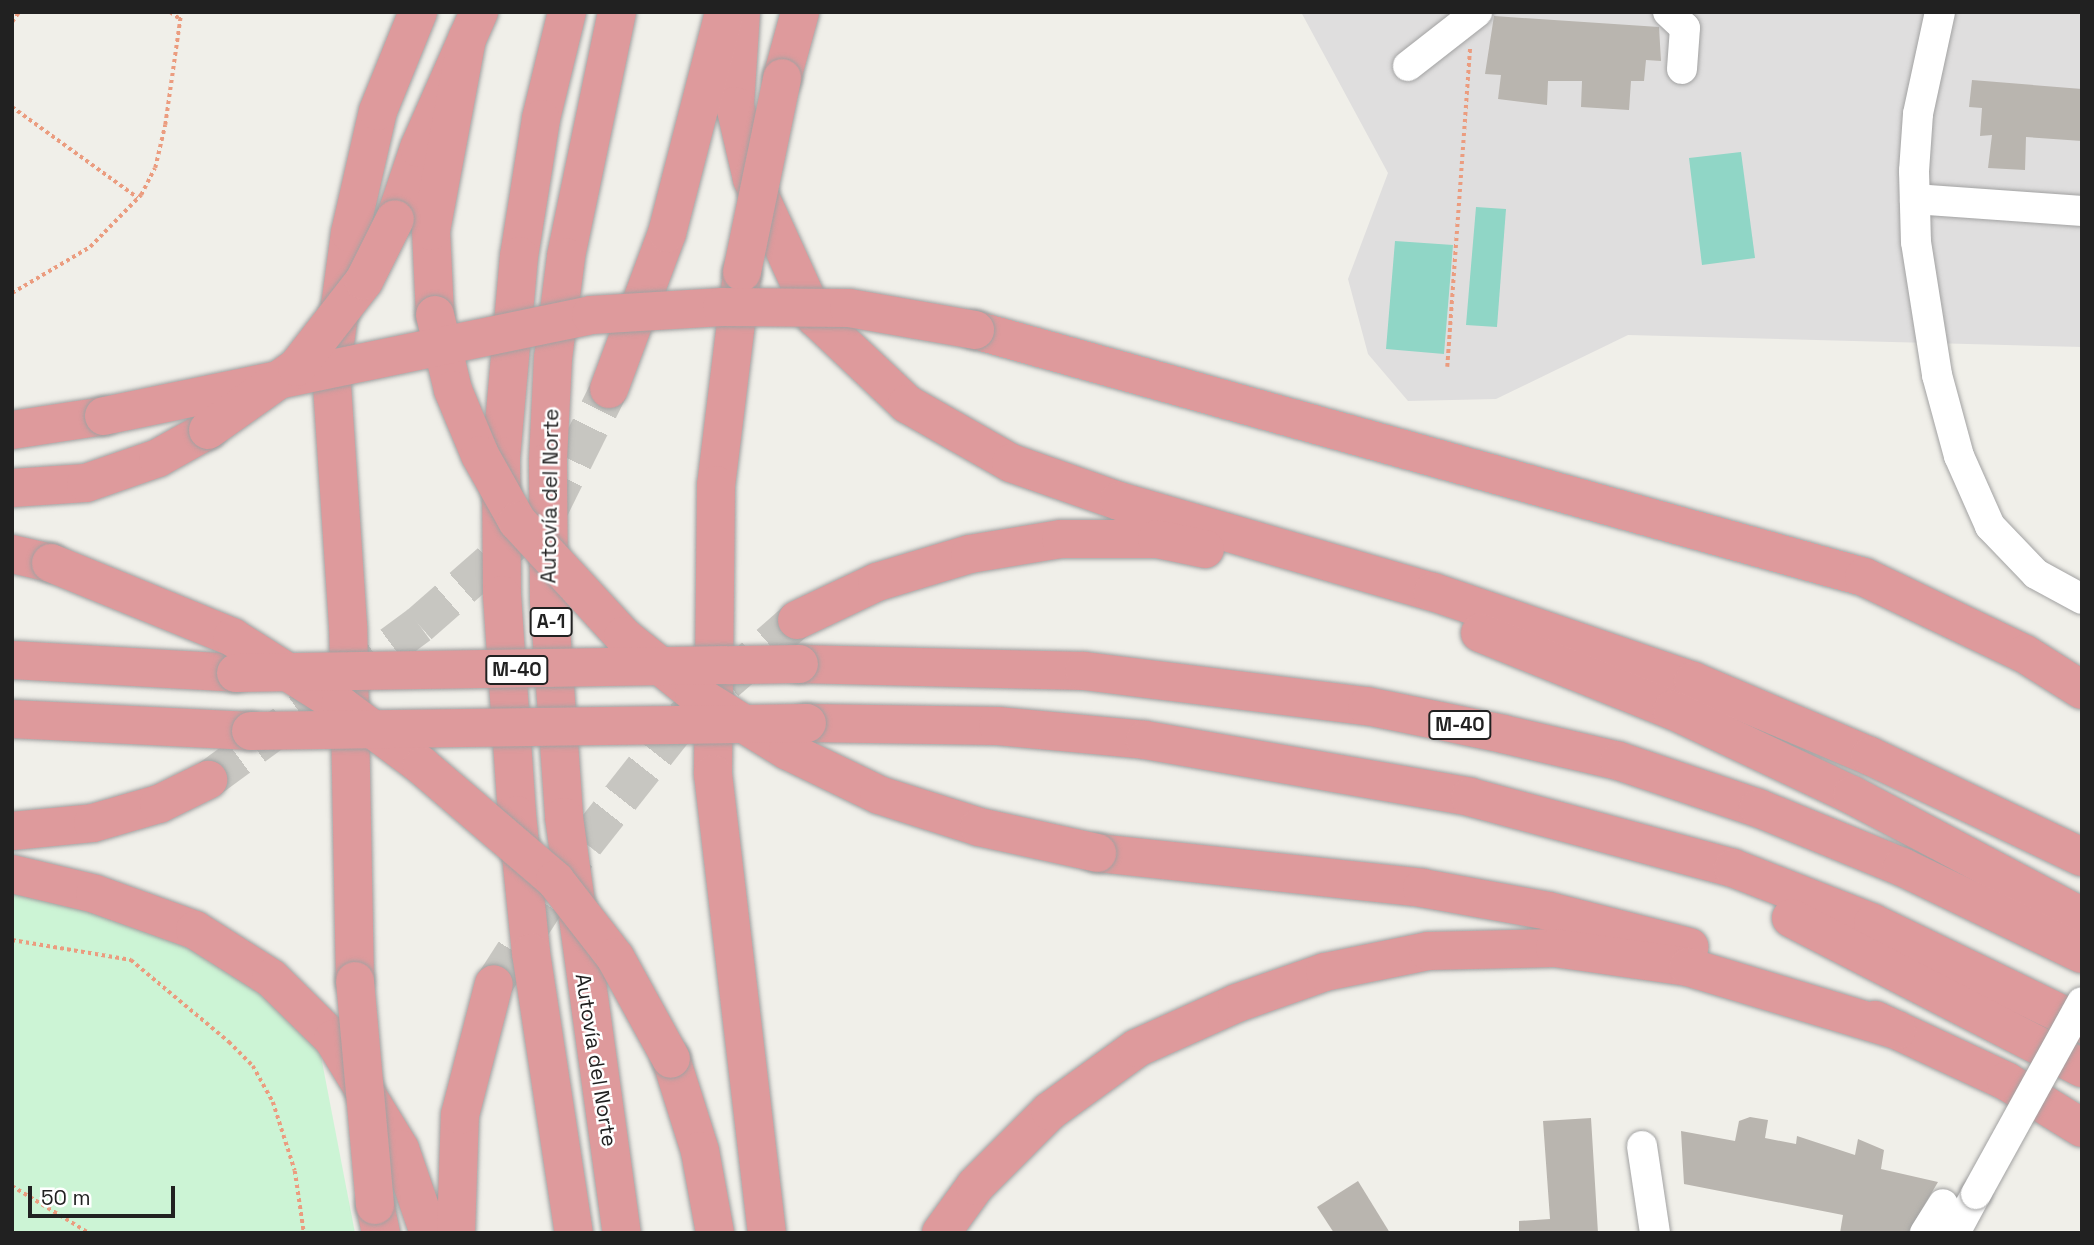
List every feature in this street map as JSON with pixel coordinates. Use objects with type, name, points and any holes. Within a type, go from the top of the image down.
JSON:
[{"type":"highway","points":[[378,1219],[355,981],[348,626],[331,373],[350,233],[378,111],[418,12]]},
{"type":"highway","name":"A-1","points":[[567,12],[541,119],[519,256],[501,456],[502,595],[517,815],[531,953],[574,1233]]},
{"type":"highway","name":"Autovía del Norte","points":[[617,12],[566,257],[553,358],[548,462],[550,600],[564,817],[622,1233]]},
{"type":"highway","points":[[609,389],[667,233],[724,12]]},
{"type":"highway","points":[[741,12],[735,106],[758,192],[815,317],[907,404],[1011,463],[1119,501],[1433,592],[1693,681],[1870,756],[2082,857]]},
{"type":"highway","points":[[767,1233],[713,774],[716,485],[742,272],[782,79],[800,12]]},
{"type":"highway","points":[[12,488],[86,483],[158,458],[208,430],[296,367],[363,281],[395,219],[473,25]]},
{"type":"highway","points":[[473,25],[431,231],[435,315],[453,390],[480,456],[517,521],[623,636],[706,701],[789,751],[879,795],[979,827],[1097,853],[1422,888],[1548,911],[1710,954],[1787,980],[1897,1030],[2006,1082],[2082,1128]]},
{"type":"highway","points":[[12,430],[104,416],[590,315],[722,307],[849,309],[975,330],[1864,576],[2025,654],[2082,690]]},
{"type":"highway","points":[[797,620],[877,582],[970,554],[1061,539],[1157,539],[1274,563],[1421,610],[1672,710],[1852,795],[2082,917]]},
{"type":"highway","points":[[12,554],[51,563],[232,638],[340,705],[422,766],[555,880],[615,957],[671,1059],[700,1151],[715,1233]]},
{"type":"highway","name":"M-40","points":[[12,660],[236,673],[799,664],[1084,671],[1367,706],[1619,761],[1758,808],[1902,867],[2082,954]]},
{"type":"highway","points":[[12,719],[251,731],[807,723],[998,726],[1144,740],[1470,797],[1733,868],[1873,923],[2082,1024]]},
{"type":"highway","points":[[12,831],[93,823],[159,804],[208,780]]},
{"type":"highway","points":[[1470,797],[1500,818],[1695,877],[1835,936],[2082,1068]]},
{"type":"highway","points":[[12,874],[95,894],[195,930],[271,978],[333,1039],[400,1149],[429,1233]]},
{"type":"highway","points":[[941,1233],[975,1186],[1050,1111],[1137,1048],[1237,1003],[1338,969],[1428,951],[1555,948],[1688,967],[1897,1030]]},
{"type":"highway","points":[[456,1233],[460,1115],[494,984]]},
{"type":"street","points":[[1668,12],[1685,28],[1682,69]]},
{"type":"street","points":[[1940,12],[1918,114],[1915,199],[1923,309],[1973,493],[2011,551],[2036,575],[2082,599]]},
{"type":"street","points":[[1408,66],[1475,14]]},
{"type":"street","points":[[1915,199],[2082,211]]},
{"type":"street","points":[[1955,1233],[2082,1002]]},
{"type":"street","points":[[1642,1146],[1655,1233]]},
{"type":"street","points":[[1925,1233],[1943,1204]]},
{"type":"path","points":[[12,22],[19,12]]},
{"type":"path","points":[[170,12],[180,19]]},
{"type":"path","points":[[12,293],[90,247],[138,198],[155,168],[165,125],[181,12]]},
{"type":"path","points":[[1447,367],[1475,14]]},
{"type":"path","points":[[12,107],[138,198]]},
{"type":"path","points":[[12,940],[131,960],[229,1042],[253,1066],[273,1102],[295,1171],[304,1233]]},
{"type":"path","points":[[12,1186],[89,1233]]},
{"type":"shaded area","points":[[1301,12],[2082,12],[2082,347],[1628,335],[1496,399],[1408,401],[1368,354],[1348,279],[1388,173]]},
{"type":"green space","points":[[1741,152],[1755,258],[1702,265],[1689,158]]},
{"type":"green space","points":[[1476,207],[1506,209],[1497,327],[1466,325]]},
{"type":"green space","points":[[1395,241],[1453,245],[1444,354],[1386,349]]},
{"type":"green space","points":[[12,891],[106,915],[193,950],[261,992],[319,1046],[355,1233],[12,1233]]},
{"type":"building","points":[[1494,16],[1659,27],[1661,61],[1646,60],[1644,81],[1631,81],[1629,110],[1581,107],[1582,81],[1548,81],[1547,105],[1498,99],[1501,75],[1485,74]]},
{"type":"building","points":[[1972,80],[2082,89],[2082,141],[2026,137],[2025,170],[1988,168],[1992,135],[1980,136],[1982,108],[1969,107]]},
{"type":"building","points":[[1750,1117],[1768,1120],[1765,1138],[1796,1144],[1797,1136],[1855,1155],[1858,1139],[1884,1150],[1881,1169],[1938,1182],[1908,1233],[1840,1233],[1843,1215],[1684,1184],[1681,1131],[1735,1141],[1739,1121]]},
{"type":"building","points":[[1591,1118],[1598,1233],[1519,1233],[1519,1221],[1550,1219],[1543,1121]]},
{"type":"building","points":[[1358,1181],[1390,1233],[1334,1233],[1317,1207]]},
{"type":"tunnel","points":[[208,780],[419,625],[548,512],[609,389]]},
{"type":"tunnel","points":[[494,984],[585,843],[683,719],[797,620]]}]
